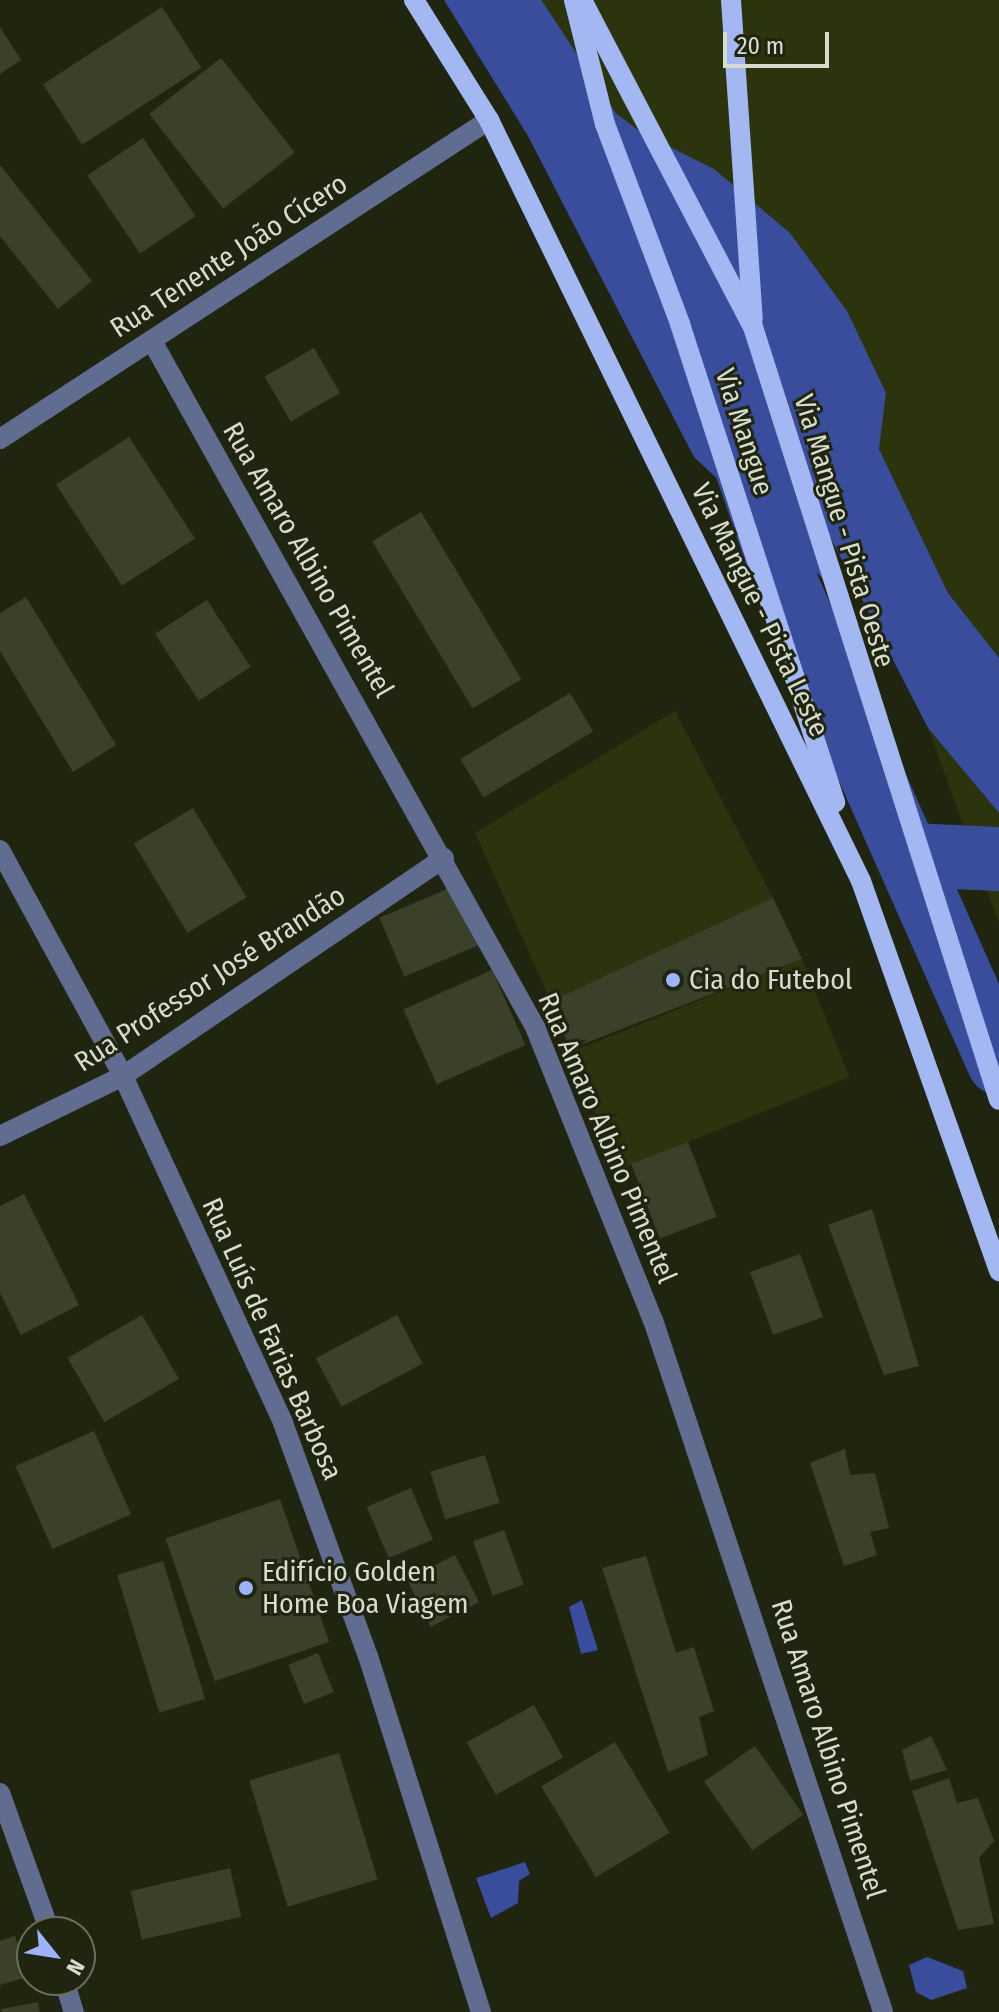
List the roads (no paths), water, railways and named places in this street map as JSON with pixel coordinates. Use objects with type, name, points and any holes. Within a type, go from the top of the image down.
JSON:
[{"type":"main road","name":"Via Mangue - Pista Leste","points":[[414,0],[489,120],[861,881],[999,1271]]},
{"type":"main road","name":"Via Mangue","points":[[574,0],[605,124],[680,324],[861,881]]},
{"type":"main road","name":"Via Mangue - Pista Oeste","points":[[582,0],[753,327],[999,1100]]},
{"type":"main road","name":"Via Mangue","points":[[731,0],[753,327]]},
{"type":"street","name":"Rua Tenente João Cícero","points":[[0,439],[489,120]]},
{"type":"street","name":"Rua Amaro Albino Pimentel","points":[[152,341],[444,858],[535,1027],[653,1320],[883,2012]]},
{"type":"street","name":"Rua Luís de Farias Barbosa","points":[[0,850],[123,1076],[283,1423],[368,1656],[481,2012]]},
{"type":"street","name":"Rua Professor José Brandão","points":[[0,1136],[123,1076],[444,858]]},
{"type":"street","points":[[0,1793],[44,1916]]},
{"type":"water","points":[[444,0],[479,0],[512,35],[642,133],[714,169],[790,233],[847,311],[886,393],[879,449],[948,593],[999,658],[999,813],[928,728],[808,494],[830,585],[694,457],[528,136]]},
{"type":"water","points":[[582,1600],[598,1650],[581,1654],[569,1607]]},
{"type":"water","points":[[525,1862],[530,1874],[519,1881],[518,1903],[491,1918],[476,1878]]},
{"type":"water","points":[[927,1957],[963,1971],[967,1988],[931,2000],[916,1992],[909,1965]]},
{"type":"waterway","points":[[503,0],[592,135]]},
{"type":"waterway","points":[[738,442],[787,585],[999,1063]]},
{"type":"waterway","points":[[910,855],[999,859]]},
{"type":"place","name":"Cia do Futebol","points":[[673,980]]},
{"type":"place","name":"Edifício Golden Home Boa Viagem","points":[[246,1588]]}]
